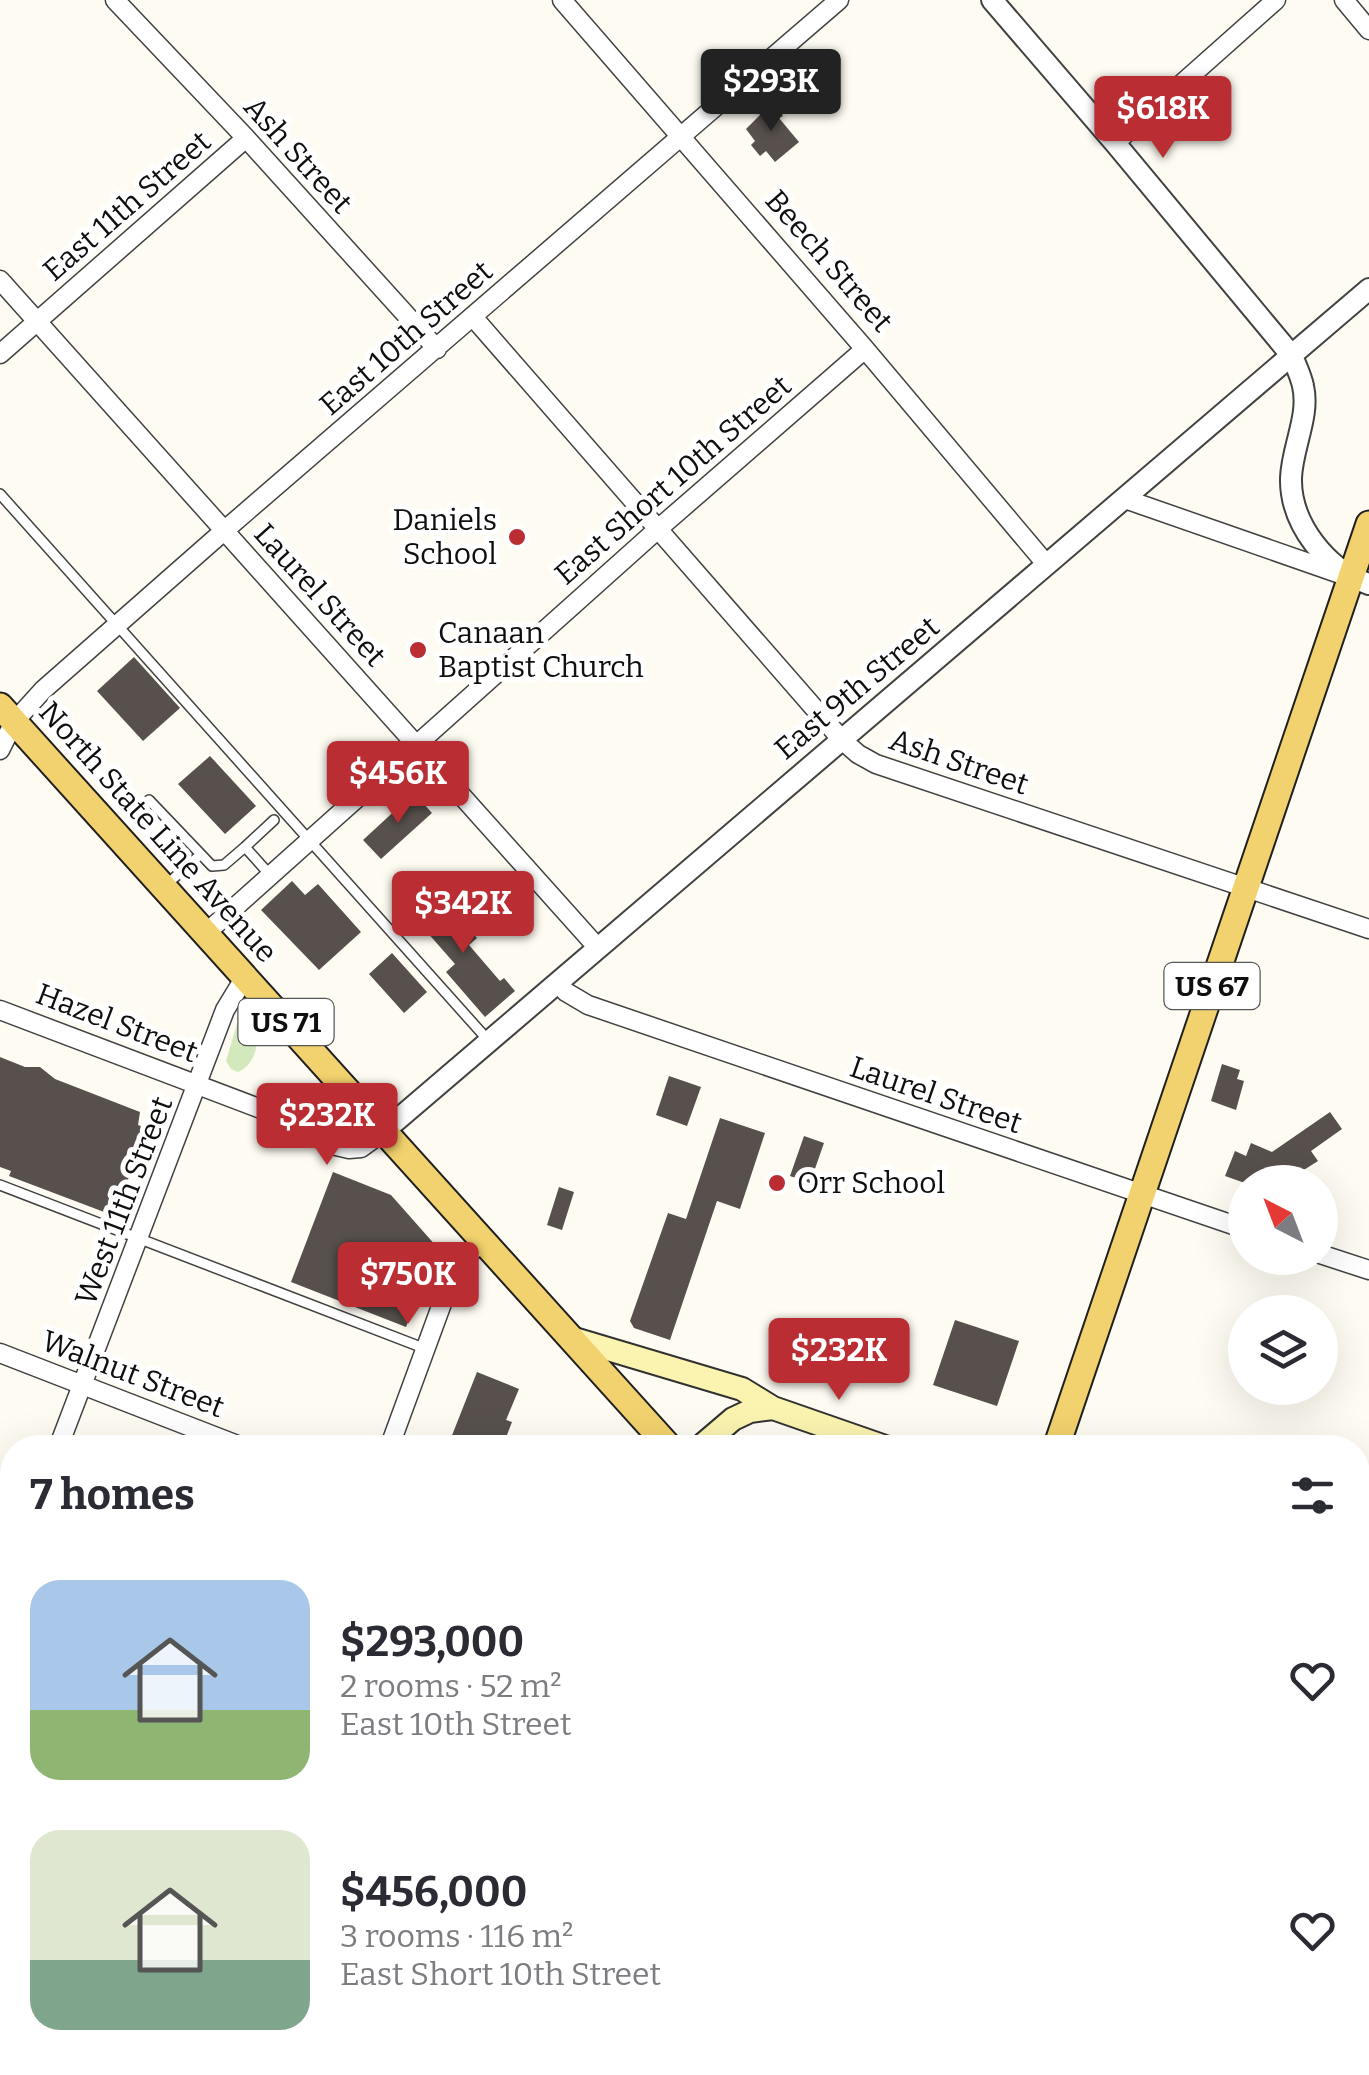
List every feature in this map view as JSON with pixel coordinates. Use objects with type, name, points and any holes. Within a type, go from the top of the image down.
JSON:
[{"type":"main road","name":"US 67","points":[[1060,1435],[1246,886],[1360,581],[1369,524]]},
{"type":"main road","name":"North State Line Avenue","points":[[7,714],[658,1435]]},
{"type":"main road","points":[[572,1338],[742,1389],[773,1408],[851,1435]]},
{"type":"main road","points":[[714,1435],[732,1419],[750,1411],[773,1408]]},
{"type":"street","name":"Ash Street","points":[[115,0],[437,350]]},
{"type":"street","name":"Beech Street","points":[[562,0],[1048,565]]},
{"type":"street","name":"East 10th Street","points":[[0,750],[7,714],[34,698],[839,0]]},
{"type":"street","points":[[992,0],[1292,356],[1304,388],[1304,414],[1291,480],[1299,517],[1315,547],[1360,581]]},
{"type":"street","points":[[1115,143],[1276,0]]},
{"type":"street","points":[[1344,0],[1369,30]]},
{"type":"street","name":"East 11th Street","points":[[0,354],[246,138]]},
{"type":"street","name":"Laurel Street","points":[[0,280],[598,948]]},
{"type":"street","name":"East 9th Street","points":[[384,1132],[1369,289]]},
{"type":"street","name":"Ash Street","points":[[473,317],[858,754],[876,764],[1369,929]]},
{"type":"street","name":"East Short 10th Street","points":[[206,932],[865,348]]},
{"type":"street","points":[[1125,499],[1360,581]]},
{"type":"street","name":"West 11th Street","points":[[63,1435],[225,1010],[245,976]]},
{"type":"street","name":"Laurel Street","points":[[558,983],[588,1006],[1228,1222]]},
{"type":"street","name":"Hazel Street","points":[[0,1010],[268,1112],[349,1149],[366,1146],[384,1132]]},
{"type":"street","points":[[394,1435],[454,1271],[482,1240]]},
{"type":"street","points":[[1338,1260],[1369,1270]]},
{"type":"street","name":"Walnut Street","points":[[0,1353],[212,1435]]},
{"type":"lane","points":[[0,494],[489,1041]]},
{"type":"lane","points":[[149,800],[212,866],[219,866],[274,820]]},
{"type":"lane","points":[[245,846],[270,876]]},
{"type":"lane","points":[[164,887],[200,855]]},
{"type":"lane","points":[[0,1185],[426,1349]]},
{"type":"green space","points":[[242,1019],[257,1035],[257,1041],[250,1062],[238,1072],[226,1061]]},
{"type":"building","points":[[772,103],[799,142],[775,162],[766,151],[760,156],[746,129]]},
{"type":"building","points":[[134,657],[180,708],[143,741],[97,691]]},
{"type":"building","points":[[210,756],[256,806],[225,834],[178,784]]},
{"type":"building","points":[[414,793],[432,813],[381,859],[363,840]]},
{"type":"building","points":[[292,881],[305,895],[318,884],[361,932],[319,970],[261,910]]},
{"type":"building","points":[[437,893],[477,938],[469,945],[500,981],[504,978],[515,991],[485,1017],[446,972],[455,964],[412,915]]},
{"type":"building","points":[[392,953],[427,992],[404,1013],[369,974]]},
{"type":"building","points":[[0,1057],[25,1067],[40,1067],[55,1079],[140,1112],[138,1125],[146,1128],[144,1144],[112,1215],[9,1176],[11,1171],[0,1167]]},
{"type":"building","points":[[1222,1064],[1240,1070],[1237,1079],[1244,1081],[1236,1110],[1211,1101]]},
{"type":"building","points":[[669,1076],[701,1087],[687,1126],[656,1115]]},
{"type":"building","points":[[1330,1112],[1342,1129],[1311,1151],[1318,1161],[1312,1165],[1229,1165],[1235,1151],[1246,1156],[1251,1143],[1272,1152]]},
{"type":"building","points":[[720,1118],[765,1133],[740,1209],[717,1201],[670,1340],[634,1328],[630,1321],[668,1213],[686,1219]]},
{"type":"building","points":[[804,1136],[824,1143],[810,1183],[790,1176]]},
{"type":"building","points":[[333,1172],[391,1195],[437,1247],[406,1327],[291,1282]]},
{"type":"building","points":[[559,1187],[574,1192],[562,1230],[547,1225]]},
{"type":"building","points":[[955,1320],[1019,1341],[997,1406],[933,1385]]},
{"type":"building","points":[[477,1372],[519,1389],[506,1420],[512,1422],[507,1435],[452,1435]]},
{"type":"place","name":"Daniels School","points":[[517,537]]},
{"type":"place","name":"Canaan Baptist Church","points":[[418,650]]},
{"type":"place","name":"Orr School","points":[[777,1183]]}]
